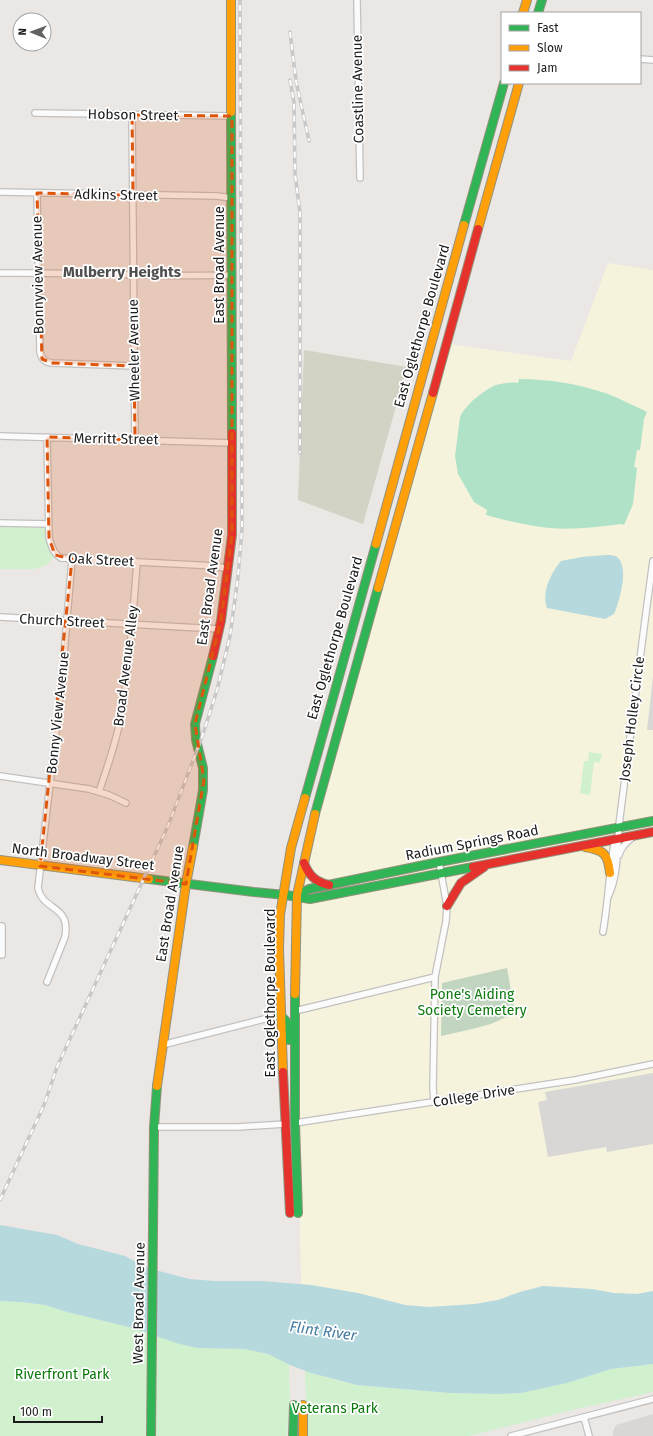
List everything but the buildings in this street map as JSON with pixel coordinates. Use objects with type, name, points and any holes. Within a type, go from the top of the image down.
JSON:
[{"type":"main road","name":"East Broad Avenue","points":[[154,1169],[154,1127],[158,1072],[186,884],[204,780],[203,768],[196,740],[195,724],[206,689],[219,629],[232,535],[231,0]]},
{"type":"main road","points":[[523,12],[526,0]]},
{"type":"main road","points":[[538,12],[542,0]]},
{"type":"main road","name":"East Oglethorpe Boulevard","points":[[504,84],[291,848],[283,895],[280,928],[280,1015],[286,1124],[294,1213],[295,954],[297,896],[314,819],[519,84]]},
{"type":"main road","name":"Radium Springs Road","points":[[297,896],[309,889],[439,862],[653,821]]},
{"type":"main road","name":"Radium Springs Road","points":[[283,895],[310,899],[653,832]]},
{"type":"main road","points":[[578,847],[595,849],[605,854],[609,860],[610,873]]},
{"type":"main road","name":"North Broadway Street","points":[[0,860],[283,895]]},
{"type":"main road","points":[[304,861],[308,873],[312,878],[321,884],[329,885]]},
{"type":"main road","points":[[447,906],[461,883],[486,865]]},
{"type":"main road","points":[[280,1015],[288,1023],[295,1089]]},
{"type":"main road","name":"West Broad Avenue","points":[[151,1436],[154,1169]]},
{"type":"main road","points":[[293,1436],[298,1405],[304,1436]]},
{"type":"street","name":"Coastline Avenue","points":[[357,0],[360,178]]},
{"type":"street","points":[[641,59],[653,60]]},
{"type":"street","name":"Hobson Street","points":[[35,113],[232,116]]},
{"type":"street","name":"Wheeler Avenue","points":[[132,115],[135,440]]},
{"type":"street","name":"Adkins Street","points":[[0,192],[218,196],[232,198]]},
{"type":"street","name":"Bonnyview Avenue","points":[[37,193],[41,357],[46,362],[52,363],[134,366]]},
{"type":"street","points":[[0,273],[38,272],[70,274],[232,275]]},
{"type":"street","name":"Merritt Street","points":[[0,436],[232,443]]},
{"type":"street","points":[[0,523],[49,524],[47,437]]},
{"type":"street","name":"Oak Street","points":[[49,524],[49,538],[52,548],[56,555],[61,558],[216,566],[228,569]]},
{"type":"street","name":"Bonny View Avenue","points":[[47,982],[65,937],[66,930],[63,917],[60,912],[42,899],[38,888],[51,783],[72,559]]},
{"type":"street","name":"Joseph Holley Circle","points":[[616,839],[630,748],[653,561]]},
{"type":"street","name":"Broad Avenue Alley","points":[[99,792],[115,741],[127,681],[137,562]]},
{"type":"street","name":"Church Street","points":[[0,617],[67,622],[219,629]]},
{"type":"street","points":[[0,776],[51,783],[99,792],[126,803]]},
{"type":"street","points":[[608,898],[614,882],[620,850],[636,835]]},
{"type":"street","points":[[616,839],[617,861]]},
{"type":"street","points":[[604,932],[608,886],[616,839]]},
{"type":"street","points":[[434,1102],[435,977],[446,921],[447,906],[439,862]]},
{"type":"street","points":[[1,926],[2,955]]},
{"type":"street","points":[[295,1011],[435,977]]},
{"type":"street","points":[[162,1045],[280,1015]]},
{"type":"street","name":"College Drive","points":[[295,1123],[575,1080],[653,1064]]},
{"type":"street","points":[[154,1127],[238,1127],[286,1124]]},
{"type":"street","points":[[511,1436],[653,1399]]},
{"type":"street","points":[[584,1417],[589,1436]]},
{"type":"highlighted area","points":[[132,115],[232,116],[232,535],[221,621],[195,724],[204,780],[186,884],[40,866],[72,559],[55,555],[49,538],[47,437],[135,440],[134,366],[52,363],[42,359],[37,193],[133,195]]},
{"type":"shaded area","points":[[608,263],[653,270],[653,1291],[637,1294],[614,1293],[591,1289],[543,1286],[498,1300],[475,1304],[429,1307],[405,1305],[358,1293],[301,1284],[298,1115],[299,920],[308,849],[449,344],[571,361]]},
{"type":"shaded area","points":[[304,350],[407,367],[363,524],[298,500]]},
{"type":"shaded area","points":[[653,676],[653,730],[647,730]]},
{"type":"shaded area","points":[[653,1073],[653,1144],[607,1152],[606,1147],[548,1157],[538,1102],[547,1100],[545,1092]]},
{"type":"shaded area","points":[[653,1414],[653,1436],[613,1436],[613,1431],[616,1425]]},
{"type":"green space","points":[[519,379],[553,381],[586,387],[613,396],[647,412],[644,419],[640,450],[637,450],[634,467],[637,468],[633,504],[624,525],[621,524],[568,529],[534,526],[486,515],[487,510],[474,502],[458,474],[455,456],[460,417],[462,412],[470,403],[486,390],[499,384],[518,383]]},
{"type":"green space","points":[[0,524],[47,525],[55,556],[46,565],[35,569],[0,569]]},
{"type":"green space","points":[[589,752],[602,754],[600,763],[594,762],[590,795],[580,793],[584,761],[588,761]]},
{"type":"green space","name":"Pone's Aiding Society Cemetery","points":[[507,968],[515,1013],[491,1024],[441,1036],[442,983]]},
{"type":"green space","name":"Riverfront Park","points":[[0,1301],[45,1305],[67,1312],[133,1328],[197,1348],[245,1349],[268,1354],[289,1364],[290,1410],[288,1416],[287,1436],[0,1436]]},
{"type":"green space","name":"Veterans Park","points":[[653,1364],[653,1392],[469,1436],[307,1436],[305,1371],[357,1385],[450,1393],[497,1394],[521,1393],[567,1383],[611,1369]]},
{"type":"water","points":[[613,555],[617,557],[623,568],[622,585],[614,614],[605,619],[547,608],[545,602],[546,589],[554,571],[561,561]]},
{"type":"water","name":"Flint River","points":[[0,1225],[57,1235],[78,1244],[125,1256],[148,1268],[189,1279],[214,1281],[262,1281],[311,1285],[358,1293],[405,1305],[429,1307],[475,1304],[498,1300],[543,1286],[591,1289],[614,1293],[637,1294],[653,1291],[653,1364],[611,1369],[567,1383],[521,1393],[450,1393],[357,1385],[311,1373],[268,1354],[245,1349],[197,1348],[176,1343],[133,1328],[67,1312],[45,1305],[0,1301]]},
{"type":"railway","points":[[0,1200],[44,1105],[57,1067],[168,826],[202,737],[217,690],[230,636],[238,577],[242,529],[240,0]]},
{"type":"railway","points":[[290,32],[296,81],[309,141]]},
{"type":"railway","points":[[290,80],[294,102],[295,174],[300,213],[300,453]]},
{"type":"traffic: fast","points":[[538,12],[542,0]]},
{"type":"traffic: fast","points":[[464,225],[504,84]]},
{"type":"traffic: fast","points":[[231,112],[232,433]]},
{"type":"traffic: fast","points":[[305,798],[376,544]]},
{"type":"traffic: fast","points":[[315,814],[378,588]]},
{"type":"traffic: fast","points":[[193,847],[203,790],[203,768],[196,740],[195,724],[213,656]]},
{"type":"traffic: fast","points":[[297,895],[309,889],[439,862],[653,821]]},
{"type":"traffic: fast","points":[[149,879],[310,899],[473,867]]},
{"type":"traffic: fast","points":[[295,994],[295,1123],[298,1213]]},
{"type":"traffic: fast","points":[[280,1015],[288,1023],[289,1040]]},
{"type":"traffic: fast","points":[[151,1436],[154,1127],[157,1086]]},
{"type":"traffic: fast","points":[[293,1436],[294,1405]]},
{"type":"traffic: slow","points":[[231,0],[231,112]]},
{"type":"traffic: slow","points":[[523,12],[527,0]]},
{"type":"traffic: slow","points":[[478,229],[519,84]]},
{"type":"traffic: slow","points":[[376,544],[464,225]]},
{"type":"traffic: slow","points":[[378,588],[433,393]]},
{"type":"traffic: slow","points":[[283,1072],[279,949],[280,915],[291,848],[305,798]]},
{"type":"traffic: slow","points":[[295,994],[297,895],[315,814]]},
{"type":"traffic: slow","points":[[157,1086],[186,884],[193,847]]},
{"type":"traffic: slow","points":[[585,847],[597,850],[604,854],[608,861],[610,873]]},
{"type":"traffic: slow","points":[[0,860],[149,879]]},
{"type":"traffic: slow","points":[[303,1405],[303,1436]]},
{"type":"traffic: jam","points":[[433,393],[478,229]]},
{"type":"traffic: jam","points":[[213,656],[221,621],[232,535],[232,433]]},
{"type":"traffic: jam","points":[[473,867],[653,832]]},
{"type":"traffic: jam","points":[[304,863],[308,872],[314,878],[329,885]]},
{"type":"traffic: jam","points":[[447,906],[461,883],[484,867]]},
{"type":"traffic: jam","points":[[283,1072],[290,1213]]},
{"type":"district","name":"Mulberry Heights","points":[[122,272]]}]
